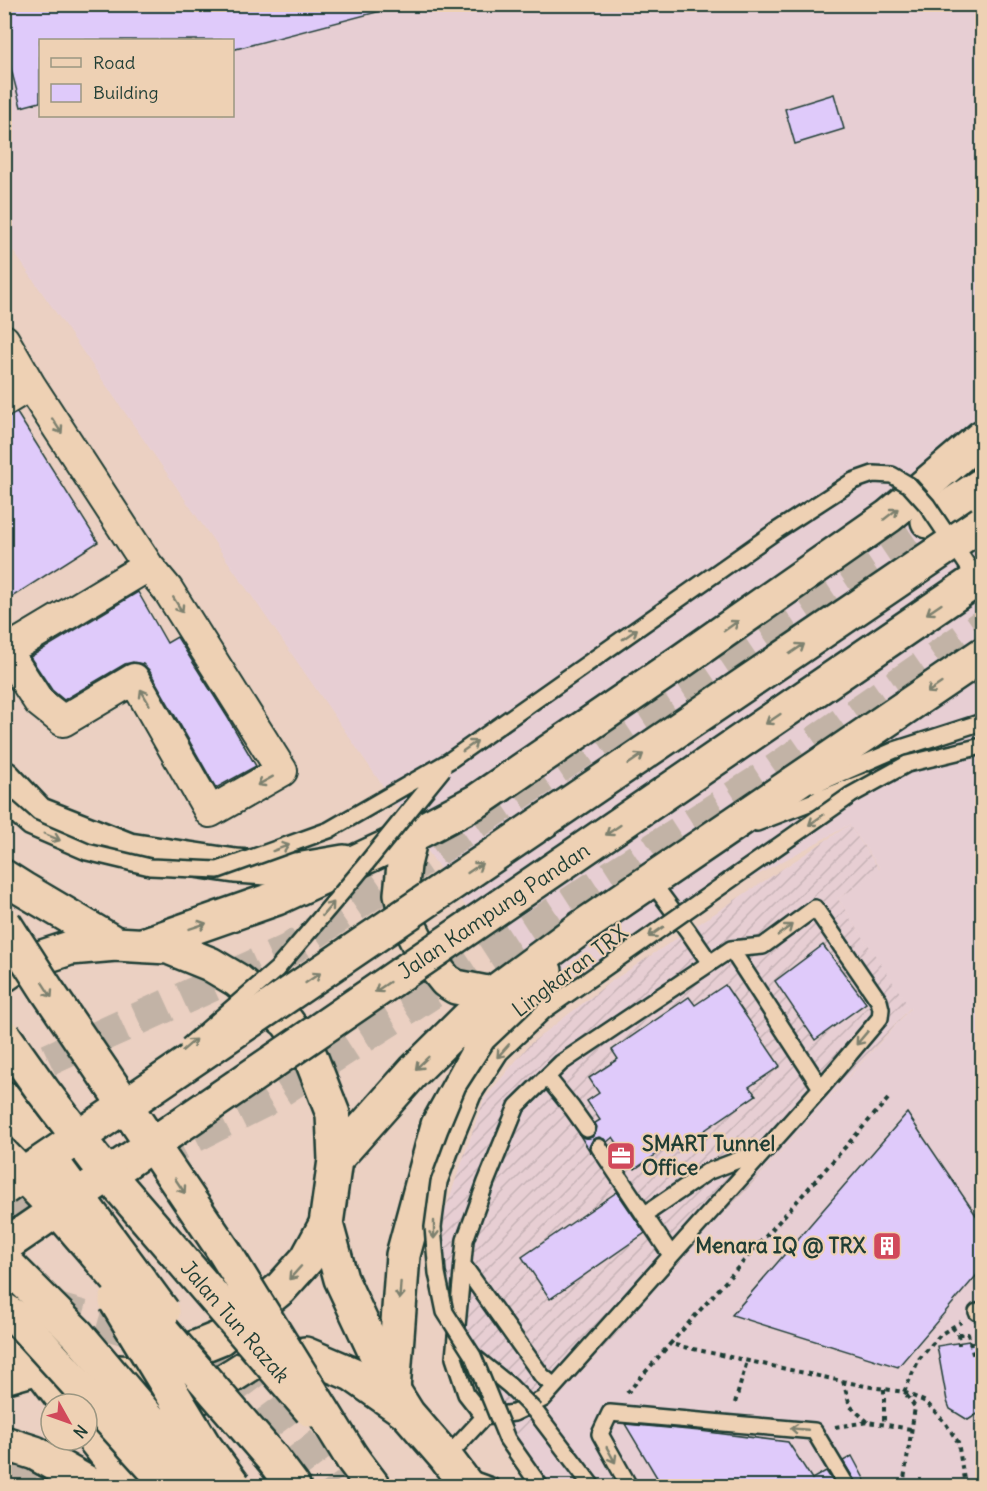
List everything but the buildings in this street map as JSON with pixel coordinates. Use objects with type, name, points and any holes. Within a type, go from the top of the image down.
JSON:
[{"type":"main road","points":[[4,877],[22,889],[130,944],[277,898],[411,836],[477,801],[889,516],[982,437]]},
{"type":"main road","points":[[928,521],[982,485]]},
{"type":"main road","points":[[4,1188],[982,523]]},
{"type":"main road","name":"Jalan Kampung Pandan","points":[[4,1246],[982,576]]},
{"type":"main road","points":[[335,1160],[414,1071],[492,994],[581,928],[982,655]]},
{"type":"main road","points":[[4,778],[38,814],[129,850],[235,866],[297,870],[361,859]]},
{"type":"main road","points":[[411,836],[404,865],[401,894],[407,921],[422,951],[446,981],[456,987],[492,994]]},
{"type":"main road","points":[[4,923],[224,1251],[352,1458]]},
{"type":"main road","points":[[401,1402],[403,1255],[438,1125],[481,1047],[581,928]]},
{"type":"main road","points":[[4,975],[18,965],[70,948],[130,944],[168,946],[210,964],[237,980],[287,1022],[309,1053],[333,1114],[335,1160],[326,1224],[307,1259],[280,1289],[220,1338],[133,1373],[39,1367],[4,1377]]},
{"type":"main road","name":"Jalan Tun Razak","points":[[4,1036],[96,1159],[352,1458],[373,1486]]},
{"type":"main road","points":[[4,1098],[293,1486]]},
{"type":"main road","points":[[4,1156],[65,1218],[272,1458]]},
{"type":"main road","points":[[65,1218],[203,1444],[234,1486]]},
{"type":"main road","points":[[326,1224],[341,1279],[401,1402],[457,1473]]},
{"type":"main road","points":[[4,1261],[203,1444]]},
{"type":"main road","points":[[4,1261],[78,1335],[161,1433],[202,1486]]},
{"type":"main road","points":[[4,1310],[18,1318],[169,1486]]},
{"type":"main road","points":[[4,1349],[39,1367],[58,1392]]},
{"type":"main road","points":[[169,1486],[163,1452],[183,1407],[257,1360],[305,1354],[352,1374],[401,1402]]},
{"type":"main road","points":[[4,1443],[35,1453],[93,1486]]},
{"type":"main road","points":[[99,1445],[131,1486]]},
{"type":"street","points":[[4,340],[30,385],[148,566],[168,590],[282,771],[210,812],[134,679],[63,721],[39,702],[5,650],[148,566]]},
{"type":"street","points":[[4,401],[30,385]]},
{"type":"lane","points":[[4,805],[29,827],[87,852],[150,867],[218,870],[329,830],[449,761],[776,531],[853,481],[873,474],[892,475],[909,486],[927,505],[982,589]]},
{"type":"lane","points":[[706,843],[826,780],[895,750],[982,722]]},
{"type":"lane","points":[[906,764],[982,742]]},
{"type":"lane","name":"Lingkaran TRX","points":[[540,1486],[507,1439],[473,1356],[446,1312],[437,1273],[433,1227],[439,1182],[473,1095],[500,1053],[545,1010],[851,795],[906,764],[982,746]]},
{"type":"lane","points":[[706,843],[873,778],[963,754],[982,753]]},
{"type":"lane","points":[[97,1125],[277,969],[449,761]]},
{"type":"lane","points":[[651,881],[710,963]]},
{"type":"lane","points":[[814,908],[879,1001],[880,1018],[821,1088],[543,1399],[514,1413],[484,1418],[466,1394],[454,1358],[465,1240],[517,1106],[561,1063],[710,963],[731,949],[763,946],[814,908]]},
{"type":"lane","points":[[731,949],[821,1088]]},
{"type":"lane","points":[[547,1077],[587,1129]]},
{"type":"lane","points":[[599,1147],[671,1255]]},
{"type":"lane","points":[[644,1215],[707,1172],[765,1150]]},
{"type":"lane","points":[[463,1265],[542,1376],[554,1386]]},
{"type":"lane","points":[[473,1356],[536,1411],[592,1486]]},
{"type":"lane","points":[[629,1486],[600,1434],[610,1413],[814,1431],[847,1486]]},
{"type":"lane","points":[[484,1418],[457,1473],[491,1486]]},
{"type":"path","points":[[610,1413],[888,1099]]},
{"type":"path","points":[[904,1392],[919,1359],[941,1334],[980,1312]]},
{"type":"path","points":[[952,1327],[958,1334],[959,1345]]},
{"type":"path","points":[[958,1334],[968,1334],[974,1358]]},
{"type":"path","points":[[670,1344],[904,1392],[926,1402],[946,1424],[958,1442],[965,1486]]},
{"type":"path","points":[[735,1401],[747,1361]]},
{"type":"path","points":[[843,1381],[850,1406],[868,1422]]},
{"type":"path","points":[[884,1389],[885,1424]]},
{"type":"path","points":[[903,1486],[915,1407],[904,1392]]},
{"type":"path","points":[[814,1431],[868,1422],[911,1429]]},
{"type":"shaded area","points":[[4,5],[982,5],[982,1486],[539,1486],[520,1441],[910,1009],[838,899],[880,869],[849,825],[530,999],[5,239]]},
{"type":"shaded area","name":"SMART Tunnel Office","points":[[849,825],[880,870],[838,899],[910,1008],[520,1441],[474,1379],[442,1285],[444,1213],[484,1099],[530,1044],[609,983]]},
{"type":"tunnel","points":[[4,1080],[289,950],[518,794],[928,521]]},
{"type":"tunnel","points":[[151,1158],[264,1101],[764,778],[982,626]]},
{"type":"tunnel","points":[[4,1216],[73,1190]]},
{"type":"tunnel","points":[[4,1294],[239,1362],[332,1486]]},
{"type":"tunnel","points":[[4,1469],[39,1486]]},
{"type":"place","name":"SMART Tunnel Office","points":[[621,1156]]},
{"type":"place","name":"Menara IQ @ TRX","points":[[887,1246]]}]
